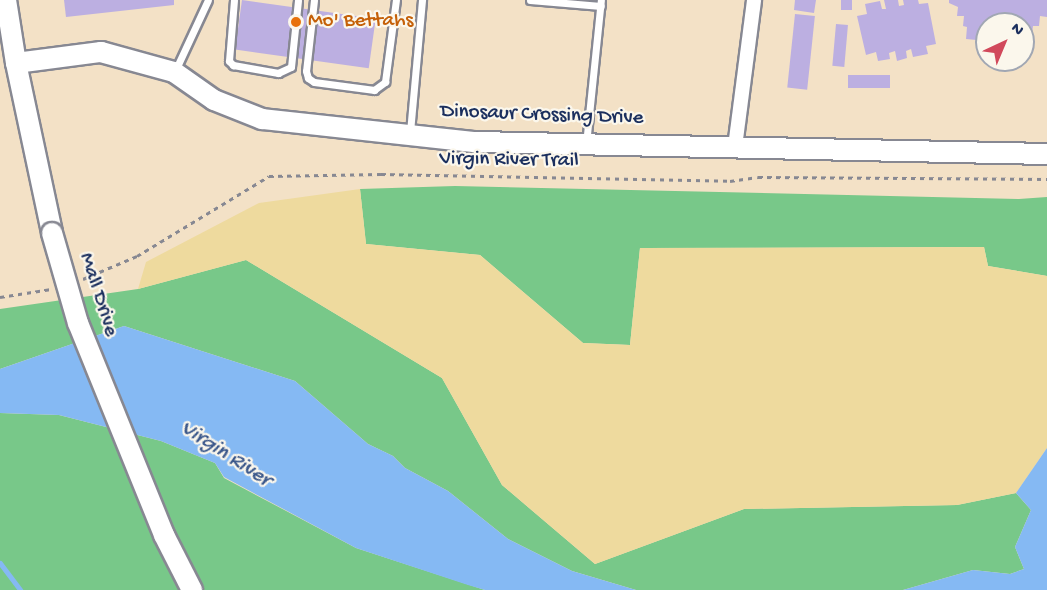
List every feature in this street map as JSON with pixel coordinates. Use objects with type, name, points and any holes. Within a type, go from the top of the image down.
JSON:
[{"type":"street","name":"Mall Drive","points":[[6,0],[16,63],[52,234],[78,322],[164,535],[192,590]]},
{"type":"street","points":[[735,147],[754,0]]},
{"type":"street","name":"Dinosaur Crossing Drive","points":[[16,63],[101,52],[174,72],[214,100],[262,119],[410,133],[475,142],[1047,154]]},
{"type":"lane","points":[[174,72],[208,0]]},
{"type":"lane","points":[[234,0],[230,61],[233,65],[278,73],[291,67],[298,0]]},
{"type":"lane","points":[[314,0],[306,71],[308,78],[314,82],[374,90],[385,82],[396,0]]},
{"type":"lane","points":[[410,133],[422,0]]},
{"type":"lane","points":[[530,0],[601,3],[586,144]]},
{"type":"path","name":"Virgin River Trail","points":[[77,282],[136,256],[269,176],[381,174],[730,181],[758,177],[1047,179]]},
{"type":"path","points":[[0,297],[55,288]]},
{"type":"green space","points":[[455,186],[1019,199],[1047,197],[1047,276],[988,266],[984,247],[640,248],[630,345],[583,343],[480,255],[366,244],[360,189]]},
{"type":"green space","points":[[246,260],[442,378],[502,485],[595,564],[744,509],[957,505],[1016,493],[1031,510],[1015,547],[1024,569],[1010,574],[973,570],[903,590],[636,590],[572,571],[508,539],[448,491],[405,468],[393,456],[368,444],[295,381],[124,326],[0,369],[0,309],[138,289]]},
{"type":"green space","points":[[0,413],[59,415],[161,441],[215,463],[224,478],[356,548],[485,590],[0,590]]},
{"type":"sand","points":[[360,189],[366,244],[480,255],[583,343],[630,345],[640,248],[984,247],[988,266],[1047,276],[1047,448],[1016,493],[957,505],[744,509],[595,564],[502,485],[442,378],[246,260],[138,289],[146,262],[259,203]]},
{"type":"water","name":"Virgin River","points":[[124,326],[295,381],[368,444],[393,456],[405,468],[448,491],[508,539],[572,571],[636,590],[485,590],[356,548],[224,477],[215,463],[161,441],[59,415],[0,413],[0,369]]},
{"type":"water","points":[[1047,448],[1047,590],[903,590],[973,570],[1010,574],[1024,569],[1015,547],[1031,510],[1016,493]]},
{"type":"building","points":[[64,0],[174,0],[174,5],[66,17]]},
{"type":"building","points":[[242,0],[376,19],[369,68],[235,50]]},
{"type":"building","points":[[795,0],[816,0],[814,13],[794,10]]},
{"type":"building","points":[[841,0],[852,0],[852,10],[841,10]]},
{"type":"building","points":[[884,0],[898,0],[899,6],[904,5],[903,0],[918,0],[919,4],[928,3],[936,44],[926,46],[928,54],[913,57],[911,49],[906,51],[907,58],[897,61],[895,51],[889,53],[890,59],[878,61],[876,52],[866,55],[857,16],[867,14],[865,4],[880,1],[882,9],[886,9]]},
{"type":"building","points":[[949,0],[1047,0],[1047,17],[1040,16],[1039,26],[1035,26],[1035,12],[975,12],[975,40],[966,39],[967,27],[963,26],[964,16],[957,16],[958,7],[949,3]]},
{"type":"building","points":[[795,14],[815,16],[807,90],[787,88]]},
{"type":"building","points":[[836,24],[848,25],[844,67],[832,66]]},
{"type":"building","points":[[848,75],[890,75],[890,88],[848,88]]},
{"type":"waterway","points":[[0,563],[20,590]]},
{"type":"place","name":"Mo' Bettahs","points":[[296,22]]}]
